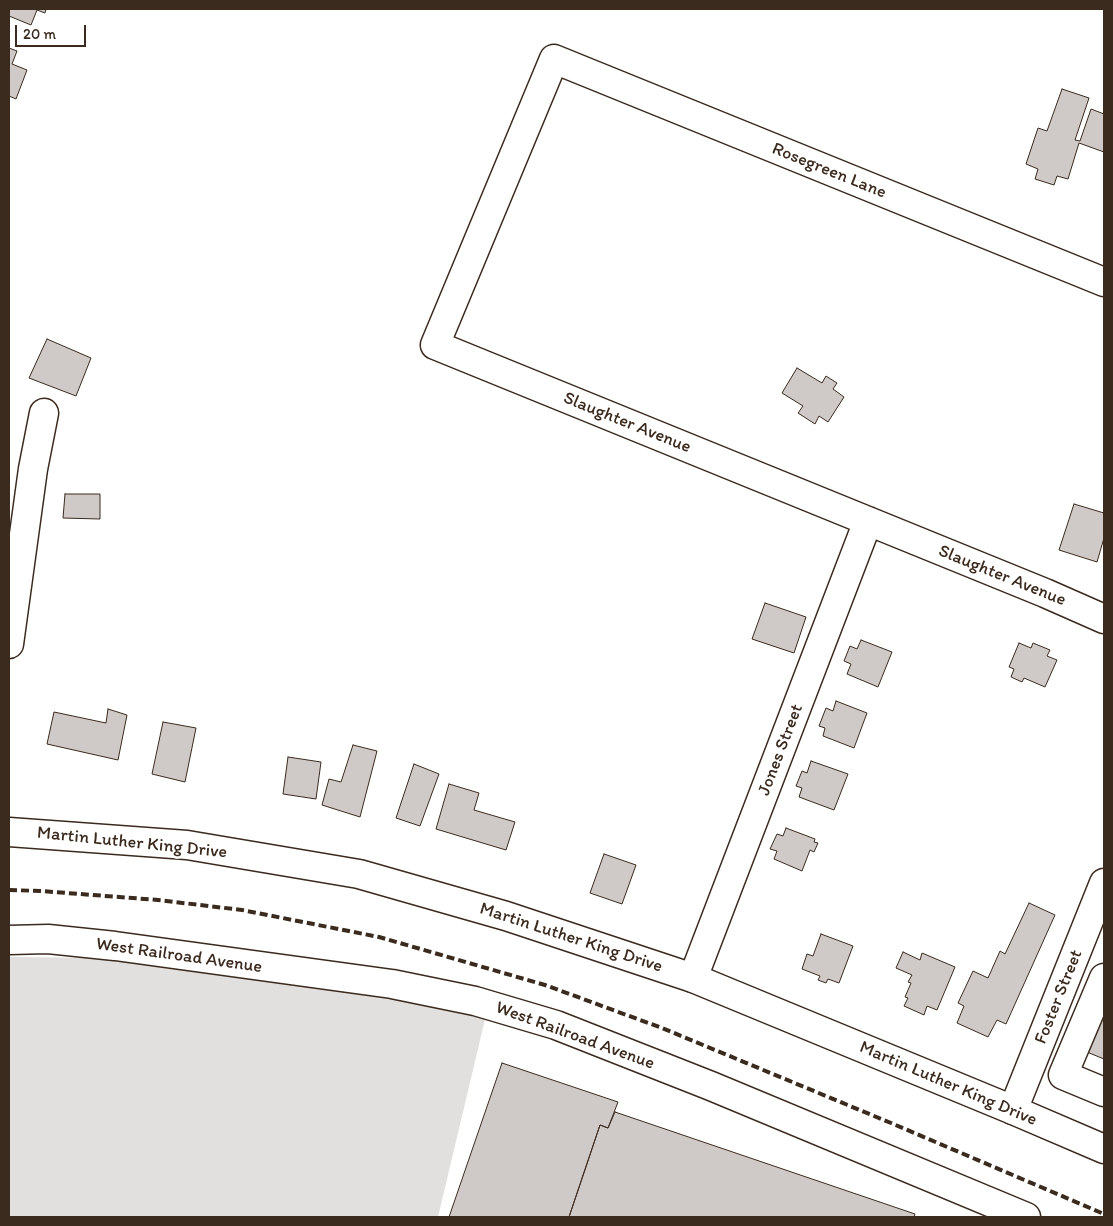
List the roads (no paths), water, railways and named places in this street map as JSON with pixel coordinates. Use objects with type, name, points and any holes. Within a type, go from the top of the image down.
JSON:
[{"type":"street","name":"Rosegreen Lane","points":[[554,59],[1104,282]]},
{"type":"street","name":"Slaughter Avenue","points":[[554,59],[436,345],[1045,593],[1104,619]]},
{"type":"street","points":[[9,644],[33,469],[44,413]]},
{"type":"street","name":"Jones Street","points":[[693,978],[868,521]]},
{"type":"street","name":"Martin Luther King Drive","points":[[9,832],[187,845],[359,874],[506,916],[693,978],[1104,1149]]},
{"type":"street","name":"Foster Street","points":[[1013,1110],[1095,931],[1104,883]]},
{"type":"street","name":"West Railroad Avenue","points":[[9,940],[48,939],[115,946],[392,984],[475,1001],[556,1025],[711,1086],[970,1206],[1026,1217]]},
{"type":"street","points":[[1104,978],[1063,1075],[1104,1092]]},
{"type":"railway","points":[[9,890],[158,900],[242,910],[379,937],[545,985],[662,1028],[1104,1214]]}]
